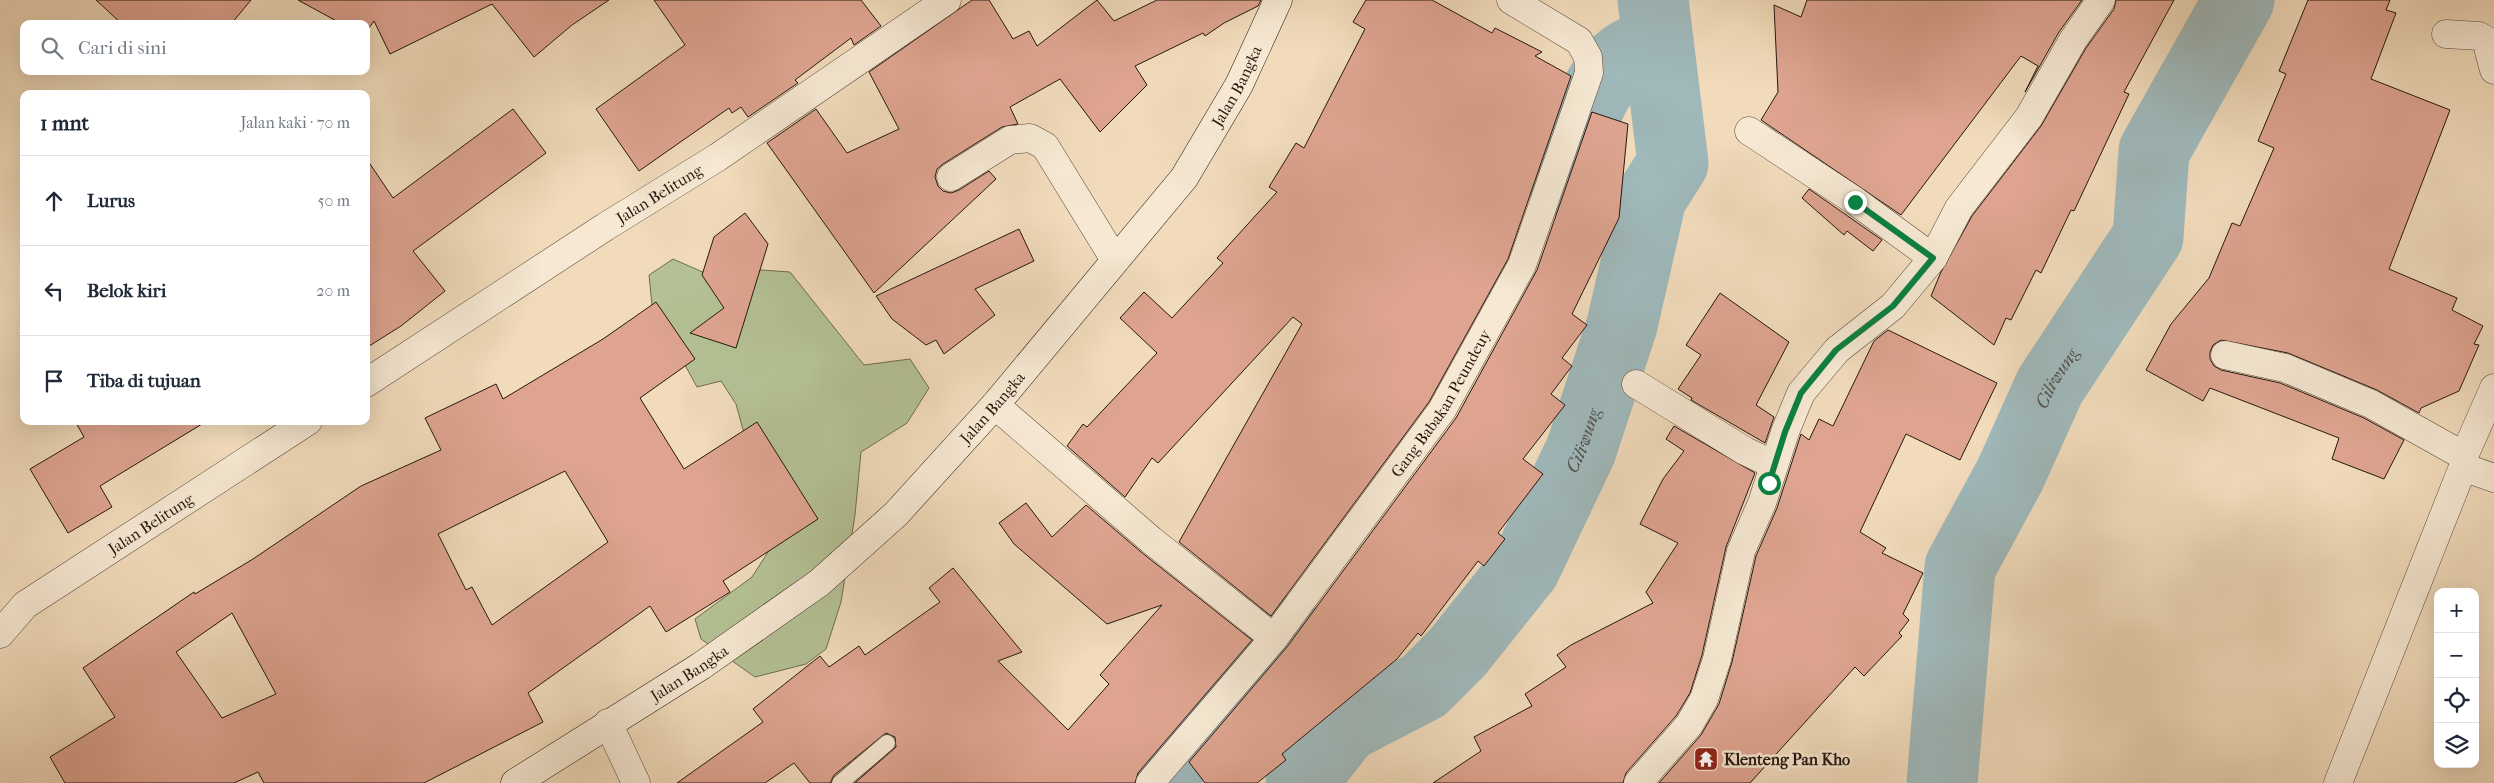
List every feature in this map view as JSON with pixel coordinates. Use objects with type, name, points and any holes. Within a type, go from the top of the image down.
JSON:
[{"type":"street","name":"Jalan Belitung","points":[[370,380],[605,227],[718,158],[947,0]]},
{"type":"street","name":"Jalan Bangka","points":[[515,783],[701,666],[819,584],[896,514],[995,405],[1184,178],[1239,85],[1278,0]]},
{"type":"street","name":"Gang Babakan Peundeuy","points":[[1150,783],[1274,638],[1442,410],[1522,265],[1589,73],[1588,57],[1579,41],[1512,0]]},
{"type":"street","points":[[1638,783],[1689,725],[1704,699],[1716,659],[1741,551],[1762,503],[1801,393],[1836,350],[1893,306],[1933,258],[1959,208],[2029,117],[2073,40],[2101,0]]},
{"type":"street","points":[[2446,34],[2479,36],[2486,40],[2494,70]]},
{"type":"street","points":[[1749,131],[1855,202],[1933,258]]},
{"type":"street","points":[[951,177],[1010,140],[1030,138],[1045,146],[1115,260]]},
{"type":"street","points":[[2226,355],[2285,368],[2362,400],[2463,462],[2494,478]]},
{"type":"street","points":[[1636,384],[1745,451],[1774,465]]},
{"type":"street","points":[[2338,783],[2463,462],[2494,388]]},
{"type":"street","points":[[995,405],[1151,540],[1274,638]]},
{"type":"street","name":"Jalan Belitung","points":[[0,634],[25,605],[302,425]]},
{"type":"street","points":[[608,723],[636,783]]},
{"type":"lane","points":[[840,783],[887,743]]},
{"type":"green space","points":[[673,259],[721,280],[761,270],[790,272],[864,365],[910,359],[929,388],[907,423],[861,452],[855,515],[841,602],[826,649],[806,664],[755,677],[701,639],[695,619],[752,577],[784,527],[751,459],[736,404],[721,381],[697,387],[652,305],[649,275]]},
{"type":"building","points":[[96,0],[251,0],[234,20],[118,20]]},
{"type":"building","points":[[298,0],[609,0],[572,25],[534,57],[492,4],[390,54],[374,21],[370,26],[370,20],[335,20]]},
{"type":"building","points":[[654,0],[861,0],[881,26],[854,45],[851,38],[795,80],[798,83],[748,117],[741,107],[732,113],[729,108],[639,171],[596,109],[685,45]]},
{"type":"building","points":[[972,0],[989,0],[1013,39],[1029,31],[1037,46],[1097,0],[1114,21],[1157,0],[1261,0],[1258,6],[1224,23],[1205,36],[1203,33],[1135,66],[1147,85],[1100,132],[1060,79],[1010,107],[1018,124],[1002,127],[943,164],[937,169],[935,177],[938,186],[943,191],[951,193],[989,171],[996,179],[874,293],[767,143],[816,109],[847,153],[899,129],[869,72]]},
{"type":"building","points":[[1366,0],[1432,0],[1492,33],[1495,28],[1542,52],[1535,56],[1571,76],[1508,259],[1429,402],[1271,616],[1179,542],[1302,324],[1293,317],[1158,463],[1152,458],[1125,497],[1067,446],[1083,424],[1087,427],[1157,353],[1120,318],[1144,292],[1172,318],[1223,263],[1217,258],[1277,192],[1269,187],[1296,143],[1304,148],[1365,29],[1353,22]]},
{"type":"building","points":[[1807,0],[2082,0],[2059,32],[2025,92],[2038,66],[2021,56],[1901,215],[1761,120],[1778,92],[1774,5],[1801,17]]},
{"type":"building","points":[[2116,0],[2174,0],[2124,92],[2129,94],[2074,211],[2071,210],[2041,273],[2036,270],[2011,320],[2006,318],[1994,345],[1931,296],[1941,272],[1972,216],[2041,126],[2086,48],[2114,9]]},
{"type":"building","points":[[2308,0],[2390,0],[2386,10],[2396,13],[2371,79],[2450,110],[2389,269],[2457,298],[2452,310],[2483,326],[2474,344],[2479,345],[2459,391],[2421,408],[2419,413],[2377,390],[2288,353],[2221,340],[2213,345],[2210,359],[2214,366],[2221,370],[2280,383],[2364,418],[2404,440],[2384,479],[2332,459],[2339,438],[2210,388],[2203,401],[2146,370],[2171,324],[2209,278],[2232,223],[2240,226],[2274,148],[2258,141],[2286,74],[2279,71]]},
{"type":"building","points":[[513,109],[546,153],[413,251],[445,291],[401,326],[370,345],[370,164],[393,198]]},
{"type":"building","points":[[1592,112],[1628,124],[1619,218],[1572,314],[1587,325],[1562,358],[1572,366],[1551,394],[1565,405],[1523,459],[1543,474],[1498,533],[1505,539],[1484,566],[1478,561],[1421,636],[1418,633],[1397,659],[1282,754],[1286,760],[1257,783],[1205,783],[1189,762],[1287,647],[1456,418],[1537,270]]},
{"type":"building","points":[[1809,189],[1882,240],[1873,251],[1847,231],[1844,235],[1802,198]]},
{"type":"building","points":[[745,213],[768,244],[736,348],[690,333],[724,308],[702,275],[714,237]]},
{"type":"building","points":[[1019,229],[1034,261],[975,289],[995,315],[944,354],[936,340],[926,345],[892,319],[876,296]]},
{"type":"building","points":[[1720,293],[1789,342],[1756,405],[1774,417],[1765,443],[1691,400],[1692,398],[1678,389],[1701,355],[1686,345]]},
{"type":"building","points":[[656,302],[695,359],[640,398],[684,469],[757,422],[818,519],[723,581],[730,592],[666,632],[650,606],[528,693],[543,722],[424,783],[264,783],[258,772],[234,783],[65,783],[50,757],[115,717],[83,668],[194,592],[195,594],[253,559],[361,486],[441,450],[425,418],[496,384],[503,399],[603,339]],"holes":[[[565,471],[608,542],[492,625],[472,587],[466,590],[438,534]],[[232,613],[276,694],[222,718],[176,652]]]},
{"type":"building","points":[[1888,330],[1997,383],[1960,460],[1906,434],[1860,532],[1886,548],[1882,553],[1923,573],[1903,614],[1909,620],[1899,633],[1902,636],[1864,676],[1855,667],[1750,783],[1659,783],[1701,735],[1719,704],[1732,662],[1756,556],[1777,508],[1801,434],[1809,440],[1819,419],[1833,426],[1874,341]]},
{"type":"building","points":[[77,425],[200,425],[100,486],[112,507],[68,533],[30,469],[84,437]]},
{"type":"building","points":[[1674,426],[1755,473],[1726,547],[1702,655],[1690,693],[1676,716],[1626,773],[1623,783],[1433,783],[1481,751],[1474,737],[1532,706],[1525,694],[1566,667],[1557,655],[1571,645],[1653,603],[1646,592],[1678,543],[1640,524],[1663,479],[1684,451],[1666,439]]},
{"type":"building","points":[[1026,503],[1052,537],[1086,505],[1141,552],[1252,640],[1138,773],[1135,783],[855,783],[896,747],[895,737],[886,733],[834,775],[830,783],[810,783],[794,763],[765,783],[677,783],[763,722],[753,709],[820,656],[829,667],[859,646],[865,655],[940,602],[929,588],[953,568],[1022,652],[998,661],[1068,730],[1109,684],[1100,675],[1162,605],[1107,624],[1014,544],[999,523]]},
{"type":"waterway","name":"Ciliwung","points":[[1301,783],[1345,727],[1424,686],[1457,653],[1525,568],[1581,450],[1622,325],[1651,198],[1673,163],[1653,0]]},
{"type":"waterway","name":"Ciliwung","points":[[1942,783],[1960,567],[2010,475],[2050,386],[2148,237],[2154,151],[2239,0]]},
{"type":"waterway","points":[[1561,180],[1588,110],[1607,75],[1618,62],[1631,53],[1657,44]]},
{"type":"waterway","points":[[1160,783],[1176,757],[1225,718],[1288,631]]},
{"type":"place","name":"Klenteng Pan Kho","points":[[1706,759]]},
{"type":"route","points":[[1769,483],[1785,432],[1801,393],[1836,350],[1864,326],[1893,306],[1933,258],[1855,202]]}]
